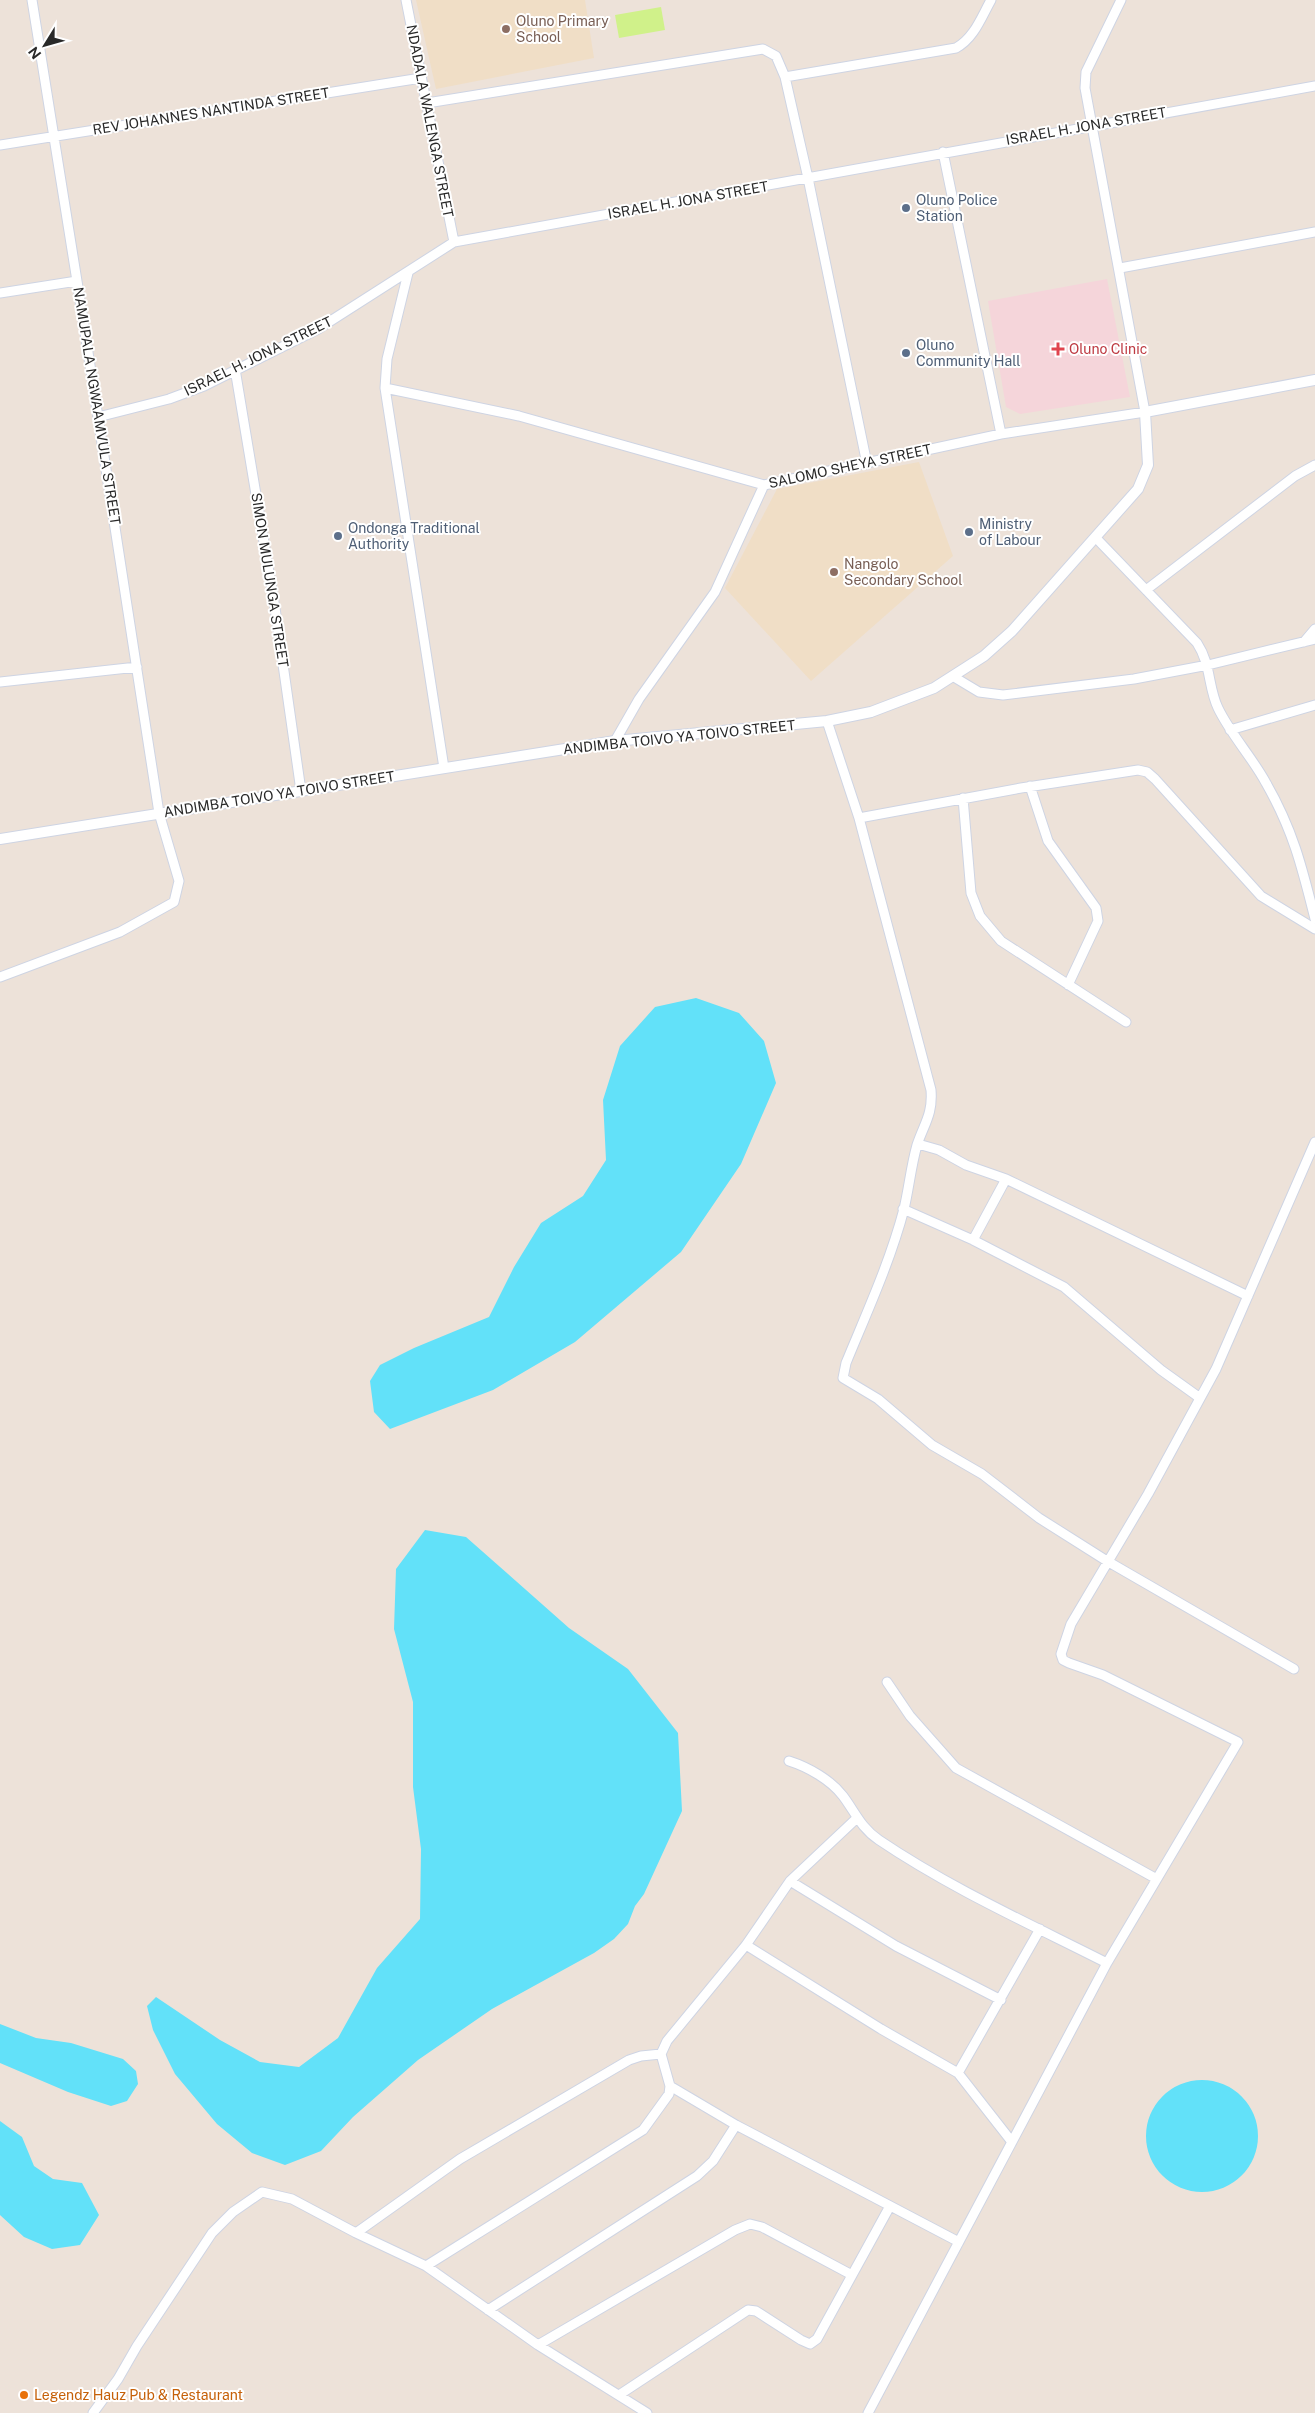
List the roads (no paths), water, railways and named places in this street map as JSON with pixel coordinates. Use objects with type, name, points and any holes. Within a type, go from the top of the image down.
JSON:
[{"type":"street","name":"NAMUPALA NGWAAMVULA STREET","points":[[0,977],[120,932],[174,902],[178,881],[159,813],[78,280],[32,0]]},
{"type":"street","name":"NDADALA WALENGA STREET","points":[[406,0],[454,242]]},
{"type":"street","points":[[785,78],[956,48],[966,43],[991,0]]},
{"type":"street","points":[[1121,0],[1086,72],[1085,88],[1090,125],[1120,268],[1145,412],[1315,380]]},
{"type":"street","points":[[427,103],[763,49],[776,56],[785,78],[808,178],[867,464]]},
{"type":"street","name":"REV JOHANNES NANTINDA STREET","points":[[0,145],[421,78]]},
{"type":"street","name":"ISRAEL H. JONA STREET","points":[[98,417],[169,399],[204,386],[318,329],[454,242],[1090,125],[1315,86]]},
{"type":"street","points":[[943,152],[1002,434]]},
{"type":"street","points":[[1120,268],[1315,232]]},
{"type":"street","points":[[408,273],[387,359],[385,388],[444,768]]},
{"type":"street","points":[[0,293],[78,280]]},
{"type":"street","name":"SIMON MULUNGA STREET","points":[[235,370],[275,608],[301,791]]},
{"type":"street","name":"SALOMO SHEYA STREET","points":[[385,388],[519,416],[764,485],[1002,434],[1145,412]]},
{"type":"street","name":"ANDIMBA TOIVO YA TOIVO STREET","points":[[0,840],[615,741],[827,721],[871,712],[919,695],[954,677],[984,656],[1012,631],[1138,489],[1148,465],[1145,412]]},
{"type":"street","points":[[1146,590],[1295,476],[1315,465]]},
{"type":"street","points":[[615,741],[638,699],[715,592],[764,485]]},
{"type":"street","points":[[1096,538],[1197,643],[1208,665],[1215,700],[1230,730],[1265,781],[1289,826],[1298,852],[1315,919]]},
{"type":"street","points":[[1304,642],[1315,629]]},
{"type":"street","points":[[954,677],[979,692],[1003,695],[1134,679],[1208,665],[1315,639]]},
{"type":"street","points":[[0,682],[136,667]]},
{"type":"street","points":[[1230,730],[1315,704]]},
{"type":"street","points":[[827,721],[859,818],[931,1090],[930,1116],[918,1144],[903,1210],[883,1273],[846,1363],[844,1378],[888,1406],[945,1454],[982,1474],[1039,1518],[1107,1561],[1294,1669]]},
{"type":"street","points":[[859,818],[1030,786],[1138,770],[1147,772],[1261,896],[1315,929]]},
{"type":"street","points":[[1030,786],[1048,841],[1096,908],[1098,914],[1098,921],[1068,985]]},
{"type":"street","points":[[963,798],[972,893],[980,916],[1001,942],[1126,1022]]},
{"type":"street","points":[[868,2413],[1107,1963],[1155,1878],[1238,1742],[1103,1675],[1063,1660],[1060,1654],[1071,1624],[1148,1494],[1216,1369],[1315,1142]]},
{"type":"street","points":[[918,1144],[939,1150],[966,1165],[1006,1179],[1248,1296]]},
{"type":"street","points":[[973,1240],[1006,1179]]},
{"type":"street","points":[[903,1210],[973,1240],[1064,1287],[1161,1370],[1200,1398]]},
{"type":"street","points":[[887,1682],[910,1716],[956,1768],[1155,1878]]},
{"type":"street","points":[[789,1761],[819,1775],[842,1794],[863,1828],[878,1839],[949,1883],[1107,1963]]},
{"type":"street","points":[[426,2266],[635,2137],[643,2130],[669,2094],[670,2086],[661,2054],[667,2041],[746,1944],[790,1881],[857,1818]]},
{"type":"street","points":[[790,1881],[896,1946],[1001,2000]]},
{"type":"street","points":[[958,2073],[1040,1928]]},
{"type":"street","points":[[746,1944],[881,2029],[958,2073],[1012,2142]]},
{"type":"street","points":[[356,2233],[469,2154],[629,2060],[641,2056],[661,2054]]},
{"type":"street","points":[[670,2086],[736,2125],[959,2242]]},
{"type":"street","points":[[488,2310],[697,2176],[713,2160],[736,2125]]},
{"type":"street","points":[[93,2413],[118,2379],[137,2346],[212,2233],[245,2202],[262,2192],[292,2199],[356,2233],[426,2266],[538,2345],[647,2413]]},
{"type":"street","points":[[619,2395],[748,2310],[756,2311],[810,2344],[817,2340],[890,2206]]},
{"type":"street","points":[[538,2345],[735,2230],[750,2224],[762,2227],[852,2275]]},
{"type":"water","points":[[696,998],[739,1013],[764,1041],[776,1083],[741,1164],[681,1252],[575,1342],[493,1390],[390,1429],[374,1412],[370,1381],[380,1365],[414,1348],[489,1317],[514,1267],[541,1223],[583,1196],[606,1160],[603,1100],[620,1046],[655,1007]]},
{"type":"water","points":[[425,1530],[466,1537],[569,1628],[628,1669],[678,1733],[682,1811],[644,1894],[635,1906],[628,1924],[614,1939],[594,1953],[492,2009],[418,2060],[353,2117],[321,2151],[285,2165],[252,2153],[217,2124],[175,2074],[153,2030],[147,2006],[156,1997],[220,2040],[260,2062],[299,2067],[338,2038],[377,1968],[420,1919],[421,1849],[413,1787],[413,1702],[394,1629],[396,1569]]},
{"type":"water","points":[[0,2024],[36,2038],[71,2043],[123,2059],[136,2071],[138,2084],[127,2101],[111,2106],[68,2092],[0,2063]]},
{"type":"water","points":[[1202,2080],[1223,2084],[1242,2096],[1254,2115],[1258,2136],[1254,2157],[1242,2176],[1223,2188],[1202,2192],[1181,2188],[1162,2176],[1150,2157],[1146,2136],[1150,2115],[1162,2096],[1181,2084]]},
{"type":"water","points":[[0,2121],[22,2137],[34,2166],[53,2179],[82,2183],[99,2215],[80,2245],[52,2249],[24,2237],[0,2215]]},
{"type":"place","name":"Oluno Primary School","points":[[506,29]]},
{"type":"place","name":"Oluno Police Station","points":[[906,208]]},
{"type":"place","name":"Oluno Clinic","points":[[1058,349]]},
{"type":"place","name":"Oluno Community Hall","points":[[906,353]]},
{"type":"place","name":"Ministry of Labour","points":[[969,532]]},
{"type":"place","name":"Ondonga Traditional Authority","points":[[338,536]]},
{"type":"place","name":"Nangolo Secondary School","points":[[834,572]]},
{"type":"place","name":"Legendz Hauz Pub & Restaurant","points":[[24,2395]]}]
